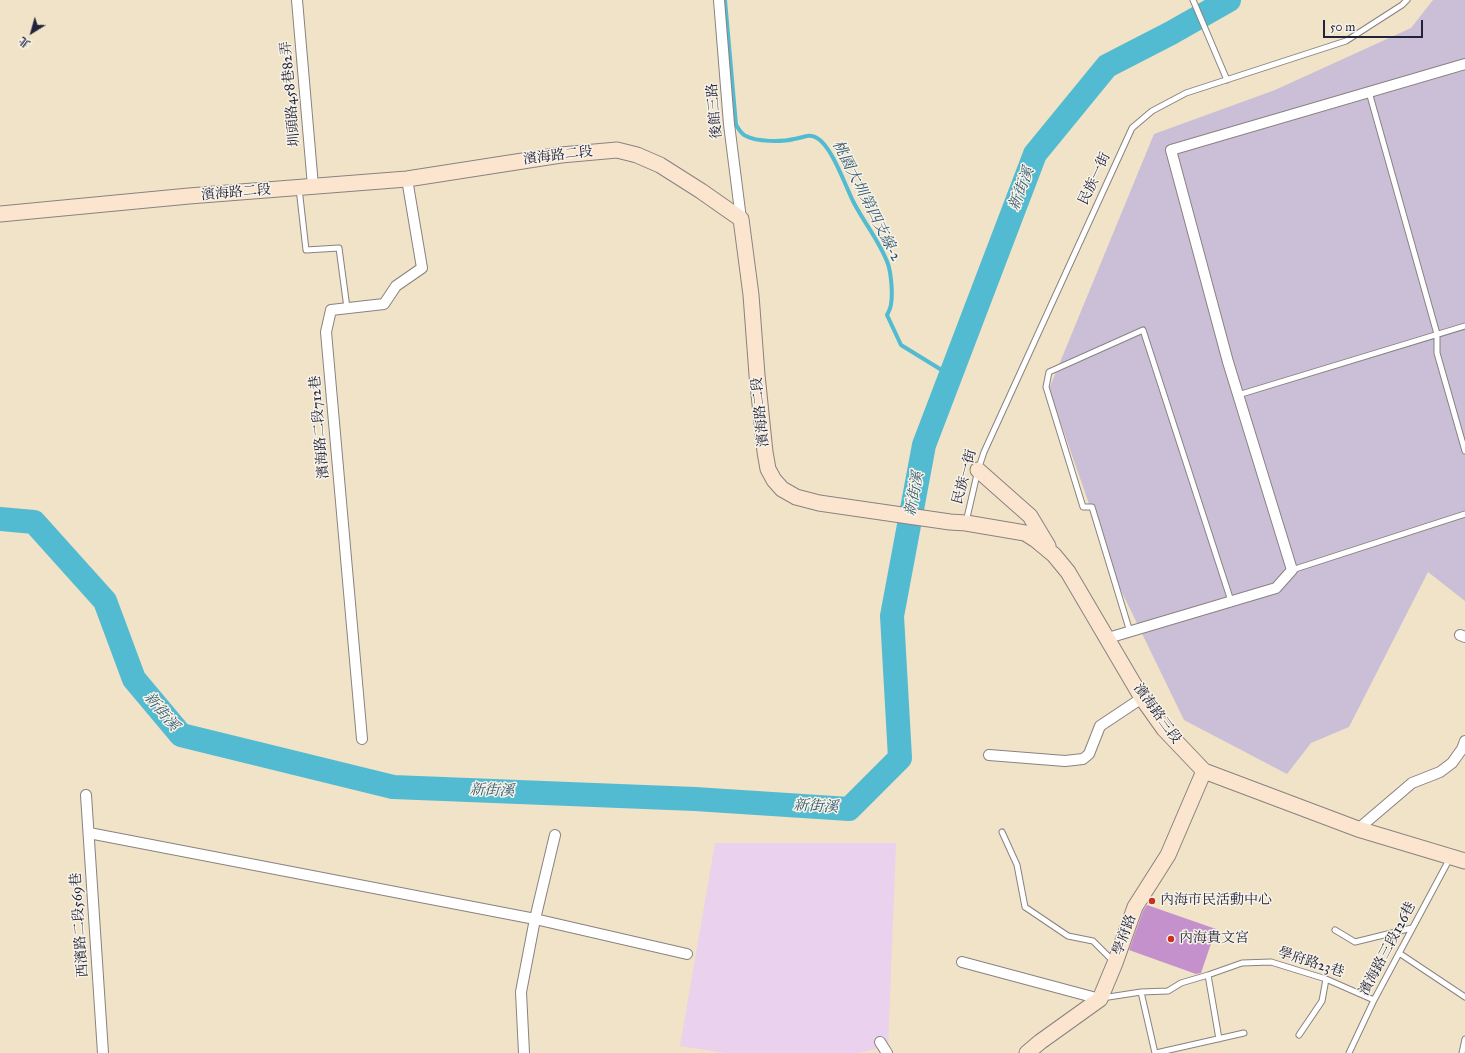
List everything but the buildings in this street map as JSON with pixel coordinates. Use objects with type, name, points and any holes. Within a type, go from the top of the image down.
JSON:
[{"type":"street","name":"圳頭路458巷82弄","points":[[297,0],[306,187]]},
{"type":"street","name":"後館三路","points":[[719,0],[729,124],[741,219]]},
{"type":"street","points":[[1108,638],[1276,588],[1292,570],[1238,395],[1171,150],[1465,64]]},
{"type":"street","name":"濱海路二段","points":[[0,214],[407,179],[561,155],[617,150],[637,154],[660,165],[741,219],[751,295],[757,375],[768,469],[782,490],[796,497],[819,503],[950,522]]},
{"type":"street","name":"濱海路二段712巷","points":[[362,739],[326,332],[331,310],[384,304],[396,286],[422,268],[407,179]]},
{"type":"street","points":[[978,470],[1030,516],[1054,555]]},
{"type":"street","name":"濱海路三段","points":[[950,522],[966,523],[1025,533],[1054,555],[1068,572],[1142,698],[1164,729],[1204,771],[1358,829],[1465,861]]},
{"type":"street","points":[[988,755],[1065,761],[1083,759],[1089,754],[1100,726],[1142,698]]},
{"type":"street","points":[[1358,829],[1412,783],[1440,772],[1452,764],[1462,749],[1465,740]]},
{"type":"street","name":"學府路","points":[[1100,998],[1115,963],[1135,907],[1168,855],[1204,771]]},
{"type":"street","name":"西濱路二段569巷","points":[[86,795],[103,1053]]},
{"type":"street","points":[[89,833],[535,919],[687,954]]},
{"type":"street","points":[[524,1053],[521,992],[535,919],[555,835]]},
{"type":"street","points":[[962,962],[1100,998]]},
{"type":"street","points":[[1027,1053],[1100,998]]},
{"type":"street","points":[[880,1042],[887,1053]]},
{"type":"lane","points":[[1193,0],[1227,80]]},
{"type":"lane","name":"民族一街","points":[[966,523],[978,470],[984,452],[1132,128],[1152,111],[1186,93],[1346,41],[1402,5],[1407,0]]},
{"type":"lane","points":[[1369,92],[1437,334],[1437,353],[1465,451]]},
{"type":"lane","points":[[306,187],[306,250],[339,248],[347,308]]},
{"type":"lane","points":[[1238,395],[1465,326]]},
{"type":"lane","points":[[1130,632],[1092,507],[1083,507],[1046,387],[1049,372],[1143,330],[1231,601]]},
{"type":"lane","points":[[1292,570],[1465,514]]},
{"type":"lane","points":[[1002,832],[1017,865],[1025,907],[1068,936],[1093,941],[1115,963]]},
{"type":"lane","name":"濱海路三段126巷","points":[[1348,1053],[1374,1000],[1450,857]]},
{"type":"lane","points":[[1336,930],[1355,942],[1412,928]]},
{"type":"lane","points":[[1399,953],[1465,997]]},
{"type":"lane","name":"學府路23巷","points":[[1100,998],[1141,992],[1168,991],[1181,983],[1242,963],[1271,962],[1326,979],[1374,1000]]},
{"type":"lane","points":[[1208,975],[1219,1038]]},
{"type":"lane","points":[[1299,1035],[1322,1001],[1326,979]]},
{"type":"lane","points":[[1141,992],[1156,1053],[1244,1033]]},
{"type":"lane","points":[[1462,1053],[1465,1039]]},
{"type":"shaded area","points":[[1433,0],[1465,0],[1465,601],[1428,572],[1349,727],[1311,743],[1287,774],[1184,720],[1114,576],[1049,389],[1154,134],[1275,90],[1411,28]]},
{"type":"shaded area","points":[[715,843],[896,843],[888,1046],[858,1053],[726,1053],[680,1046]]},
{"type":"waterway","name":"桃園大圳第四支線-2","points":[[725,0],[736,125],[744,135],[756,139],[783,141],[812,136],[823,142],[833,158],[854,203],[885,256],[891,278],[892,295],[891,306],[887,315],[901,345],[940,369]]},
{"type":"waterway","name":"新街溪","points":[[0,519],[34,522],[105,601],[134,679],[181,735],[393,787],[695,799],[849,809],[900,758],[892,616],[924,445],[1035,154],[1107,66],[1171,33],[1229,0]]},
{"type":"place","name":"內海市民活動中心","points":[[1152,901]]},
{"type":"place","name":"內海貴文宮","points":[[1171,939]]}]
